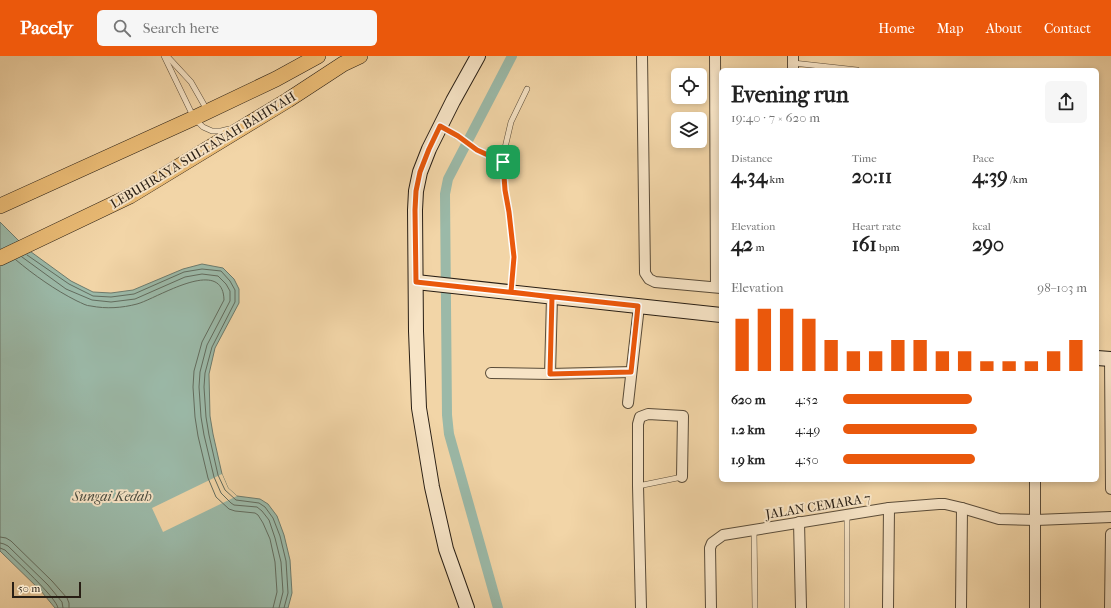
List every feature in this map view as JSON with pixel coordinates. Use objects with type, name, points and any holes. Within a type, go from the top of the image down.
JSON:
[{"type":"main road","name":"LEBUHRAYA SULTANAH BAHIYAH","points":[[6,203],[276,79],[318,56]]},
{"type":"main road","name":"LEBUHRAYA SULTANAH BAHIYAH","points":[[0,258],[130,196],[246,126],[344,64],[360,56]]},
{"type":"street","points":[[464,606],[446,549],[432,487],[419,408],[415,210],[416,191],[420,172],[429,149],[478,56]]},
{"type":"street","points":[[642,56],[645,273],[655,282],[718,288],[714,56]]},
{"type":"street","points":[[416,282],[719,316]]},
{"type":"street","points":[[550,374],[552,297]]},
{"type":"street","points":[[628,403],[638,306]]},
{"type":"street","points":[[1106,359],[1111,389],[1111,488]]},
{"type":"street","points":[[491,373],[550,374],[631,372]]},
{"type":"street","points":[[641,608],[638,486],[638,424],[640,417],[648,414],[683,416],[682,477]]},
{"type":"street","points":[[1035,482],[1035,608]]},
{"type":"street","name":"JALAN CEMARA 7","points":[[711,608],[710,548],[712,543],[723,534],[889,508],[939,504],[962,508],[999,519],[1036,520],[1111,517]]},
{"type":"street","points":[[888,608],[889,508]]},
{"type":"street","points":[[961,608],[962,508]]},
{"type":"street","points":[[799,522],[801,608]]},
{"type":"street","points":[[1110,608],[1111,534]]},
{"type":"lane","points":[[164,56],[201,114]]},
{"type":"lane","points":[[167,56],[190,82],[201,114],[203,127],[212,131],[221,131],[246,126]]},
{"type":"lane","points":[[793,63],[839,68]]},
{"type":"lane","points":[[511,292],[514,257],[505,190],[503,162],[504,152],[512,122],[528,89]]},
{"type":"lane","points":[[440,126],[458,136],[477,150],[503,162]]},
{"type":"lane","points":[[638,486],[682,477]]},
{"type":"lane","points":[[847,514],[847,608]]},
{"type":"lane","points":[[754,530],[755,608]]},
{"type":"water","name":"Sungai Kedah","points":[[0,222],[27,249],[71,281],[93,292],[111,293],[133,290],[183,269],[202,264],[223,268],[234,279],[239,289],[239,303],[215,348],[209,374],[210,416],[222,474],[228,488],[237,496],[260,499],[268,504],[277,516],[284,535],[290,560],[292,593],[288,608],[55,608],[41,591],[0,551]]},
{"type":"pier","points":[[222,474],[228,488],[237,496],[163,532],[152,508]]},
{"type":"waterway","points":[[498,608],[449,434],[447,415],[445,194],[448,179],[512,56]]},
{"type":"route","points":[[503,162],[477,150],[458,136],[440,126],[420,172],[416,191],[416,282],[511,292],[595,302],[638,306],[631,372],[550,374],[552,297],[511,292],[514,257],[505,190],[503,162]]}]
